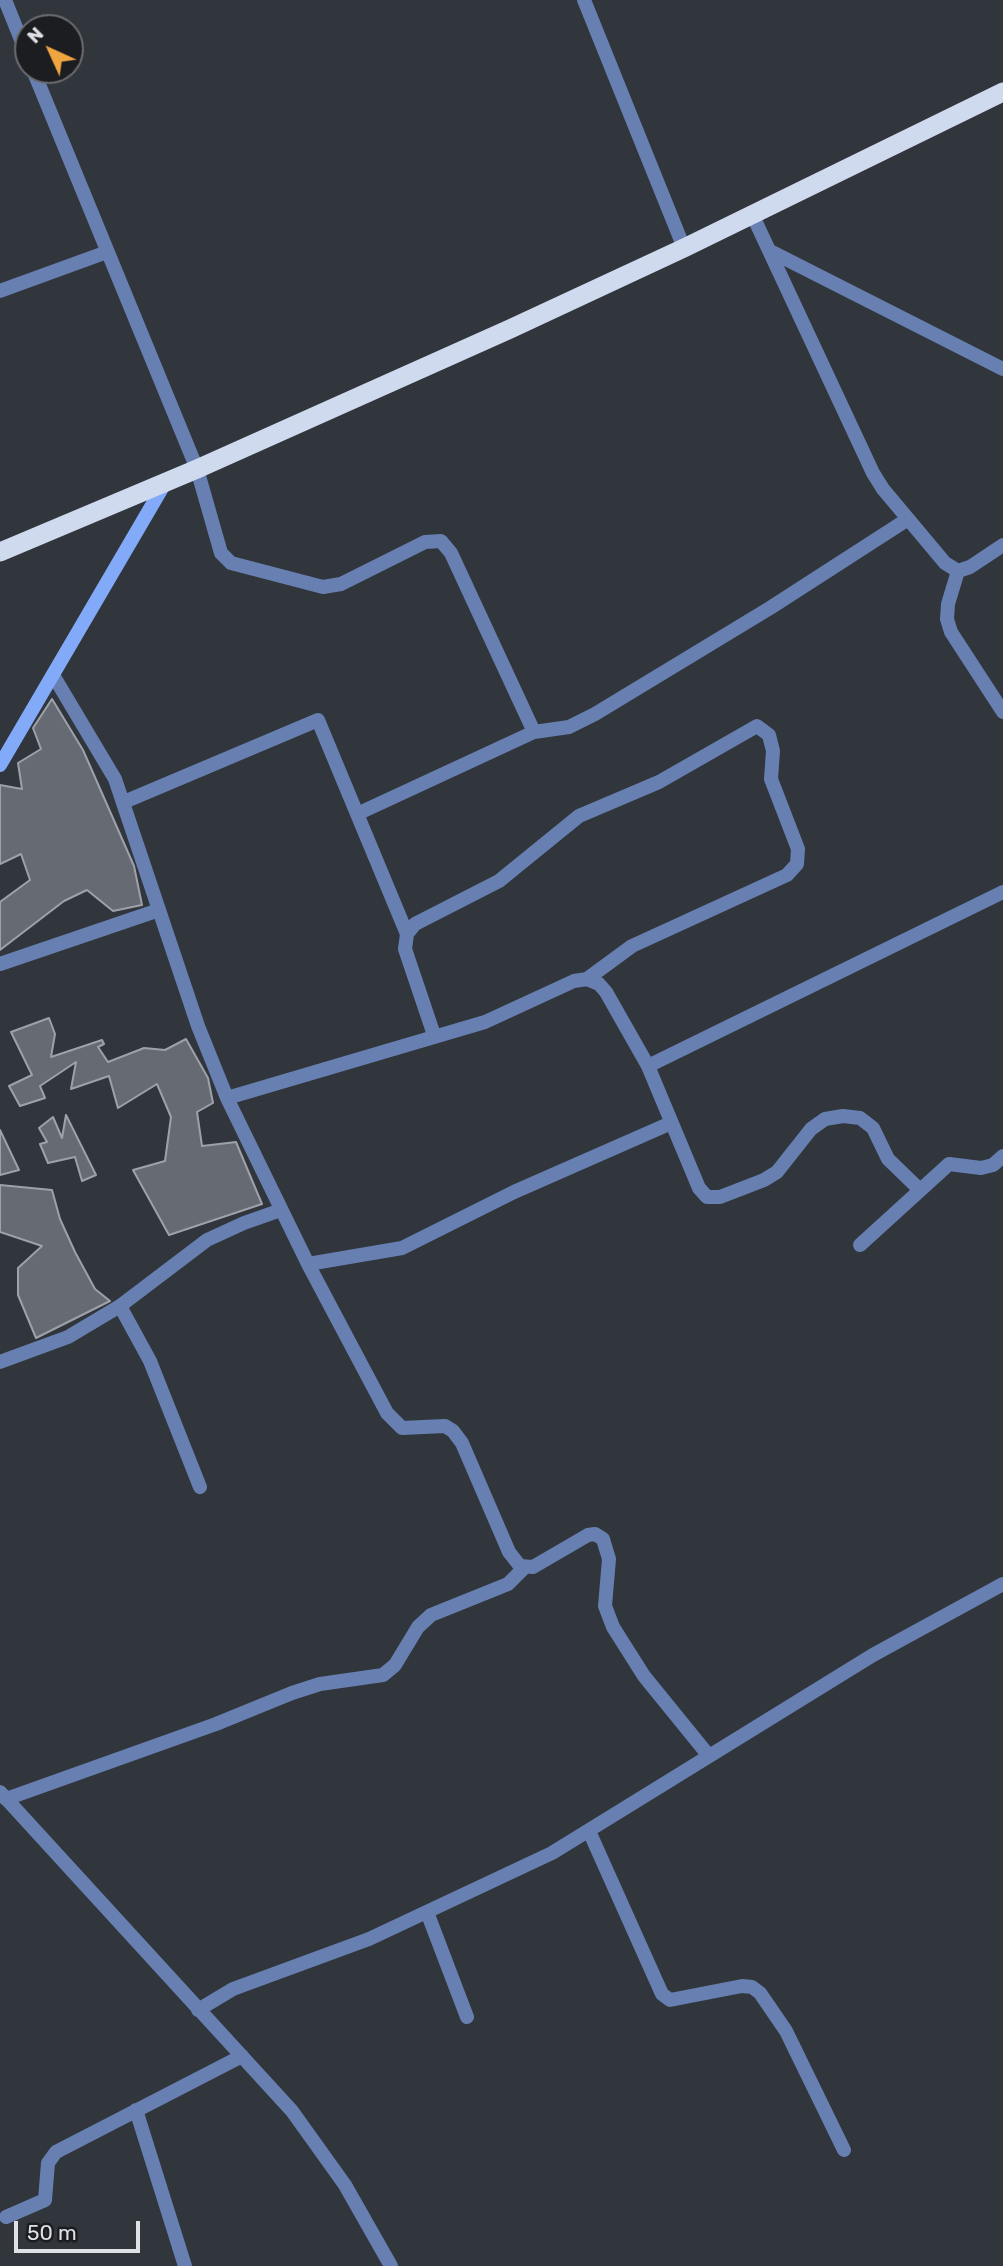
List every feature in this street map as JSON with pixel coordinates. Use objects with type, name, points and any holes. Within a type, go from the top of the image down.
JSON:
[{"type":"highway","points":[[0,552],[197,469],[684,248],[1003,92]]},
{"type":"main road","points":[[0,765],[165,482]]},
{"type":"street","points":[[5,0],[14,22]]},
{"type":"street","points":[[584,0],[684,248]]},
{"type":"street","points":[[39,84],[197,469],[221,553],[232,563],[323,587],[341,584],[425,542],[441,541],[451,552],[534,732]]},
{"type":"street","points":[[752,214],[873,473],[945,563],[958,571],[970,568],[1003,545]]},
{"type":"street","points":[[0,291],[107,252]]},
{"type":"street","points":[[772,252],[1003,369]]},
{"type":"street","points":[[357,814],[534,732],[569,727],[595,714],[770,608],[908,519]]},
{"type":"street","points":[[958,571],[948,604],[947,619],[951,632],[1003,712]]},
{"type":"street","points":[[53,675],[103,755],[124,802],[198,1026],[227,1098],[308,1264],[393,1421],[408,1430],[445,1426],[458,1436],[509,1552],[524,1568]]},
{"type":"street","points":[[124,802],[318,720],[407,934],[405,949],[434,1035]]},
{"type":"street","points":[[227,1098],[495,1019],[574,981],[587,979],[632,946],[787,875],[797,864],[798,849],[771,779],[773,751],[769,735],[757,726],[659,782],[579,816],[499,881],[415,924],[407,934]]},
{"type":"street","points":[[648,1066],[1003,892]]},
{"type":"street","points":[[0,964],[159,910]]},
{"type":"street","points":[[587,979],[599,984],[606,992],[648,1066],[698,1188],[707,1197],[720,1197],[764,1180],[777,1172],[811,1129],[825,1119],[843,1116],[860,1118],[873,1128],[888,1158],[919,1189]]},
{"type":"street","points":[[308,1264],[402,1248],[514,1192],[671,1123]]},
{"type":"street","points":[[860,1245],[949,1164],[981,1168],[993,1165],[1003,1156]]},
{"type":"street","points":[[0,1362],[68,1337],[120,1306],[207,1240],[281,1210]]},
{"type":"street","points":[[120,1306],[150,1361],[200,1487]]},
{"type":"street","points":[[391,2266],[365,2217],[325,2154],[242,2056],[3,1795],[216,1724],[320,1684],[383,1675],[395,1665],[418,1627],[431,1615],[508,1584],[524,1568],[542,1563],[588,1535],[595,1534],[603,1539],[609,1559],[606,1606],[613,1627],[644,1676],[709,1756]]},
{"type":"street","points":[[198,2010],[233,1989],[351,1947],[552,1853],[873,1655],[1003,1584]]},
{"type":"street","points":[[589,1830],[662,1994],[670,2000],[742,1986],[756,1989],[786,2031],[844,2150]]},
{"type":"street","points":[[427,1912],[467,2017]]},
{"type":"street","points":[[6,2217],[45,2200],[48,2163],[56,2152],[242,2056]]},
{"type":"street","points":[[136,2110],[185,2266]]},
{"type":"building","points":[[52,699],[83,750],[134,866],[142,905],[113,911],[87,890],[64,901],[0,950],[0,902],[30,880],[21,854],[0,864],[0,785],[22,789],[18,763],[41,749],[33,728]]},
{"type":"building","points":[[49,1018],[55,1034],[51,1057],[102,1040],[104,1044],[98,1047],[108,1062],[144,1048],[165,1050],[186,1039],[208,1078],[213,1103],[197,1112],[202,1146],[236,1142],[262,1204],[169,1235],[133,1170],[165,1161],[171,1117],[157,1084],[118,1108],[109,1076],[71,1089],[76,1062],[40,1086],[45,1098],[20,1106],[9,1086],[32,1075],[11,1032]]},
{"type":"building","points":[[66,1115],[96,1175],[82,1181],[75,1157],[48,1163],[40,1144],[47,1142],[39,1128],[53,1117],[62,1138]]},
{"type":"building","points":[[0,1130],[19,1170],[0,1175]]},
{"type":"building","points":[[0,1185],[52,1190],[60,1219],[75,1252],[95,1289],[110,1301],[36,1338],[18,1295],[18,1268],[42,1246],[0,1232]]}]
